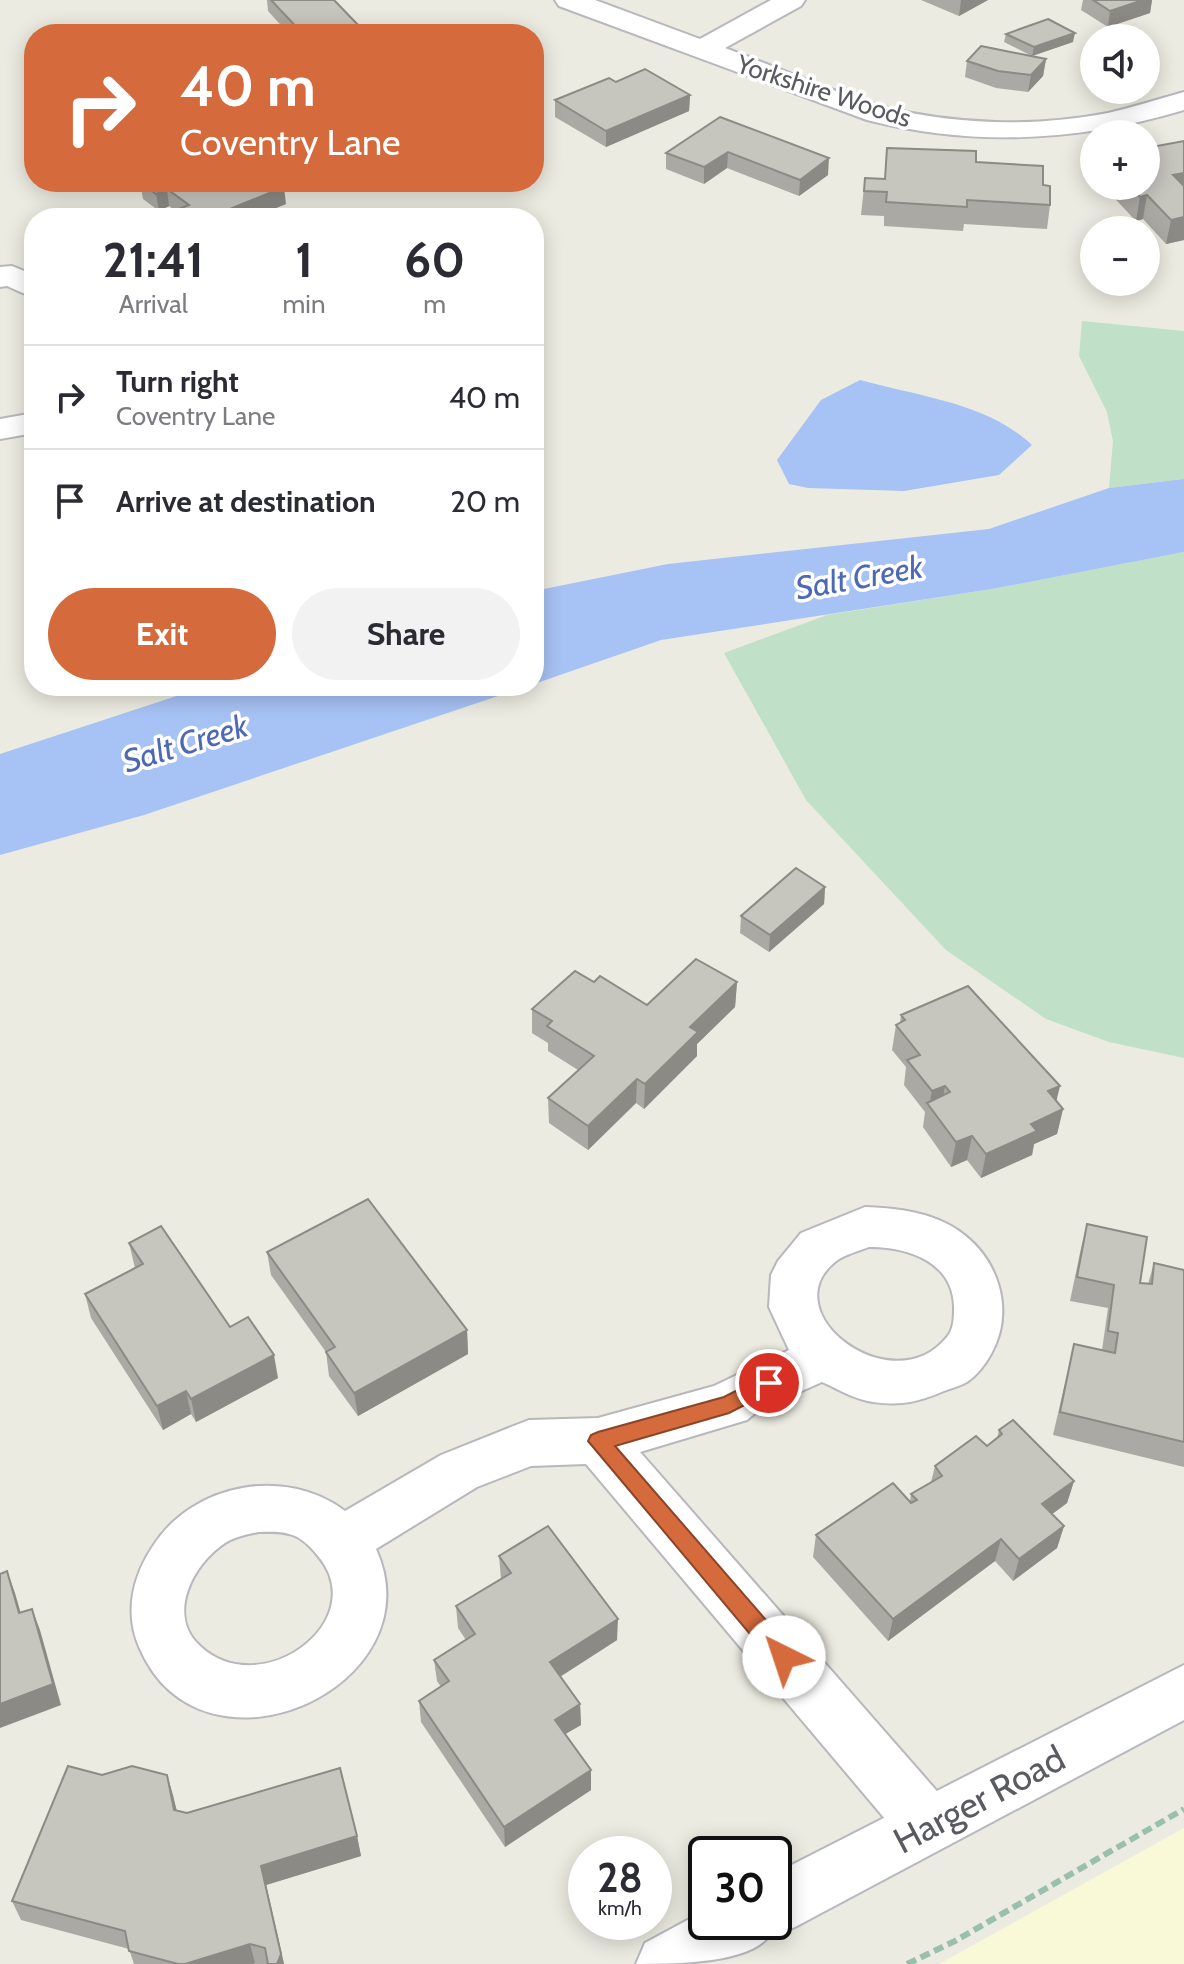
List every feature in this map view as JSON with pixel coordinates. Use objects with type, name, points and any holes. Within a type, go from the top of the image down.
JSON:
[{"type":"street","name":"Yorkshire Woods","points":[[569,0],[877,114],[977,131],[1060,131],[1136,117],[1184,101]]},
{"type":"street","name":"Yorkshire Woods","points":[[700,50],[791,0]]},
{"type":"street","points":[[0,277],[12,276],[24,283]]},
{"type":"street","points":[[0,429],[24,425]]},
{"type":"street","points":[[342,1541],[459,1471],[529,1443],[598,1441],[729,1404],[741,1395],[824,1358]]},
{"type":"street","points":[[598,1441],[928,1825]]},
{"type":"street","name":"Harger Road","points":[[792,1897],[1184,1691]]},
{"type":"street","points":[[666,1964],[711,1940]]},
{"type":"path","points":[[907,1964],[955,1941],[1184,1809]]},
{"type":"shaded area","points":[[1082,321],[1184,331],[1184,479],[1109,488],[1113,441],[1107,412],[1079,356]]},
{"type":"shaded area","points":[[1184,552],[1184,1058],[1109,1042],[1046,1019],[946,950],[806,800],[724,653],[827,615],[992,589]]},
{"type":"shaded area","points":[[1184,1828],[1184,1964],[939,1964]]},
{"type":"water","points":[[860,380],[973,410],[995,419],[1032,445],[999,475],[904,491],[808,488],[789,484],[777,460],[821,400]]},
{"type":"water","name":"Salt Creek","points":[[1184,479],[1184,552],[992,589],[661,640],[544,681],[544,589],[668,564],[989,529],[1109,488]]},
{"type":"water","name":"Salt Creek","points":[[177,696],[498,696],[144,815],[0,855],[0,754]]},
{"type":"building","points":[[271,0],[334,0],[357,24],[294,24]]},
{"type":"building","points":[[1093,0],[1143,0],[1110,11]]},
{"type":"building","points":[[1048,19],[1075,33],[1034,47],[1006,34]]},
{"type":"building","points":[[981,46],[1046,59],[1031,75],[998,71],[967,61]]},
{"type":"building","points":[[645,69],[690,95],[606,131],[555,100],[609,78],[616,82]]},
{"type":"building","points":[[720,117],[829,158],[800,180],[728,152],[704,167],[666,153]]},
{"type":"building","points":[[1184,141],[1184,173],[1173,175],[1184,186],[1184,217],[1171,220],[1152,200],[1160,200],[1160,145]]},
{"type":"building","points":[[887,148],[976,151],[976,162],[1043,166],[1043,185],[1050,186],[1050,205],[967,200],[967,207],[886,202],[887,192],[864,191],[865,178],[885,179]]},
{"type":"building","points":[[171,192],[272,192],[233,208],[182,208],[189,205]]},
{"type":"building","points":[[796,868],[825,887],[770,935],[741,916]]},
{"type":"building","points":[[696,959],[737,982],[690,1027],[698,1032],[645,1084],[637,1079],[588,1126],[548,1098],[594,1056],[547,1026],[552,1021],[532,1009],[575,971],[594,982],[600,976],[647,1005]]},
{"type":"building","points":[[968,986],[1060,1086],[1048,1091],[1063,1109],[1031,1124],[1037,1131],[986,1154],[972,1136],[956,1142],[927,1103],[950,1092],[945,1086],[932,1091],[907,1060],[920,1055],[896,1025],[905,1020],[901,1015]]},
{"type":"building","points":[[368,1199],[467,1330],[354,1393],[326,1352],[335,1347],[267,1252]]},
{"type":"building","points":[[1087,1224],[1147,1237],[1140,1283],[1152,1284],[1154,1263],[1184,1270],[1184,1442],[1060,1412],[1074,1344],[1115,1353],[1118,1333],[1108,1331],[1114,1285],[1077,1277]]},
{"type":"building","points":[[161,1226],[230,1327],[248,1317],[274,1355],[191,1399],[186,1391],[157,1406],[85,1294],[143,1264],[129,1243]]},
{"type":"building","points":[[1013,1420],[1074,1481],[1042,1504],[1064,1526],[1019,1559],[1001,1539],[893,1619],[816,1535],[893,1483],[911,1503],[917,1500],[911,1494],[942,1476],[935,1466],[976,1436],[987,1446],[1002,1434],[999,1430]]},
{"type":"building","points":[[548,1526],[618,1619],[550,1662],[580,1704],[555,1720],[591,1770],[504,1827],[419,1701],[449,1681],[434,1660],[475,1634],[456,1606],[511,1573],[499,1556]]},
{"type":"building","points":[[7,1571],[19,1613],[32,1609],[53,1684],[0,1704],[0,1574]]},
{"type":"building","points":[[68,1766],[102,1775],[132,1766],[167,1775],[174,1810],[187,1813],[340,1768],[357,1836],[261,1866],[281,1954],[277,1964],[268,1964],[265,1948],[250,1944],[178,1964],[129,1951],[125,1931],[12,1901]]},
{"type":"route","points":[[769,1383],[729,1404],[598,1441],[784,1657]]}]
